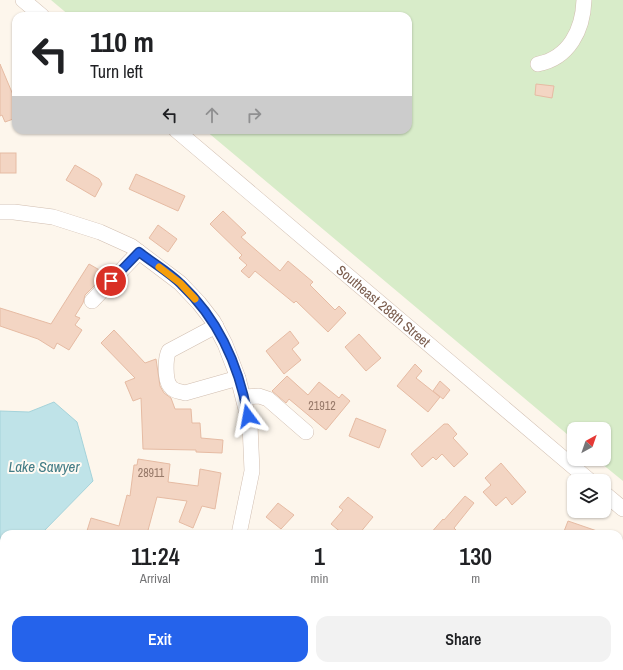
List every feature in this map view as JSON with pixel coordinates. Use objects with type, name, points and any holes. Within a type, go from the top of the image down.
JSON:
[{"type":"street","points":[[23,0],[37,12]]},
{"type":"street","points":[[538,64],[548,62],[565,51],[573,43],[584,8],[584,0]]},
{"type":"street","name":"Southeast 288th Street","points":[[181,134],[582,474]]},
{"type":"street","points":[[0,212],[14,212],[53,217],[100,232],[135,249],[180,283],[199,303],[216,326],[225,344],[244,397],[250,425],[252,471],[240,530]]},
{"type":"street","points":[[92,301],[135,249]]},
{"type":"street","points":[[216,326],[175,346],[169,351],[166,356],[169,384],[176,391],[185,393],[238,378]]},
{"type":"street","points":[[244,397],[259,396],[268,399],[306,432]]},
{"type":"street","points":[[611,499],[623,509]]},
{"type":"green space","points":[[51,0],[623,0],[623,481],[605,466],[611,466],[611,422],[567,422],[567,434],[210,134],[412,134],[412,12],[65,12]]},
{"type":"water","name":"Lake Sawyer","points":[[54,402],[77,422],[93,481],[45,530],[0,530],[0,411],[29,412]]},
{"type":"building","points":[[0,64],[12,92],[12,119],[5,122],[2,115],[0,116]]},
{"type":"building","points":[[536,84],[554,86],[552,98],[535,95]]},
{"type":"building","points":[[0,153],[16,153],[16,173],[0,173]]},
{"type":"building","points":[[75,165],[99,179],[102,184],[95,197],[66,180]]},
{"type":"building","points":[[136,174],[185,196],[178,211],[129,189]]},
{"type":"building","points":[[223,211],[246,233],[241,237],[280,271],[288,261],[313,282],[310,285],[335,310],[339,306],[346,313],[328,332],[296,301],[294,303],[255,271],[249,278],[241,271],[247,265],[239,258],[242,255],[210,224]]},
{"type":"building","points":[[158,225],[177,239],[168,252],[149,238]]},
{"type":"building","points":[[89,264],[103,272],[95,285],[85,295],[83,303],[75,316],[80,318],[75,325],[82,330],[69,350],[57,343],[54,349],[38,339],[0,326],[0,308],[51,324]]},
{"type":"building","points":[[114,330],[145,363],[156,359],[160,386],[164,393],[171,398],[175,409],[191,409],[192,423],[200,423],[201,438],[223,440],[222,453],[196,452],[196,450],[143,449],[141,398],[133,401],[125,382],[135,378],[101,343]]},
{"type":"building","points":[[290,331],[299,343],[292,349],[301,360],[284,374],[266,351]]},
{"type":"building","points":[[359,334],[381,358],[366,371],[345,347]]},
{"type":"building","points":[[415,364],[422,371],[416,378],[440,397],[428,412],[397,386]]},
{"type":"building","points":[[287,376],[308,395],[319,382],[339,398],[342,394],[350,401],[326,430],[289,399],[286,403],[272,391]]},
{"type":"building","points":[[440,381],[450,390],[443,399],[433,391]]},
{"type":"building","points":[[356,418],[386,430],[379,448],[349,436]]},
{"type":"building","points":[[444,424],[448,424],[457,434],[453,438],[468,454],[454,467],[442,454],[436,460],[433,457],[422,467],[411,454]]},
{"type":"building","points":[[138,459],[170,464],[168,482],[198,486],[200,469],[221,473],[215,509],[202,506],[193,528],[179,522],[187,501],[157,497],[148,530],[87,530],[91,518],[119,526],[127,495],[130,496],[134,465],[137,465]]},
{"type":"building","points":[[501,463],[526,492],[512,505],[506,497],[496,506],[483,492],[491,485],[485,478]]},
{"type":"building","points":[[465,496],[474,503],[454,528],[456,530],[433,530],[443,519],[444,520]]},
{"type":"building","points":[[348,497],[373,517],[362,530],[338,530],[331,524],[343,510],[339,507]]},
{"type":"building","points":[[278,503],[294,515],[281,529],[266,517]]},
{"type":"building","points":[[568,521],[594,530],[565,530]]},
{"type":"slow traffic","points":[[159,267],[180,283],[195,299]]},
{"type":"route","points":[[111,281],[139,252],[180,283],[199,303],[213,321],[225,344],[238,378],[248,416]]}]
